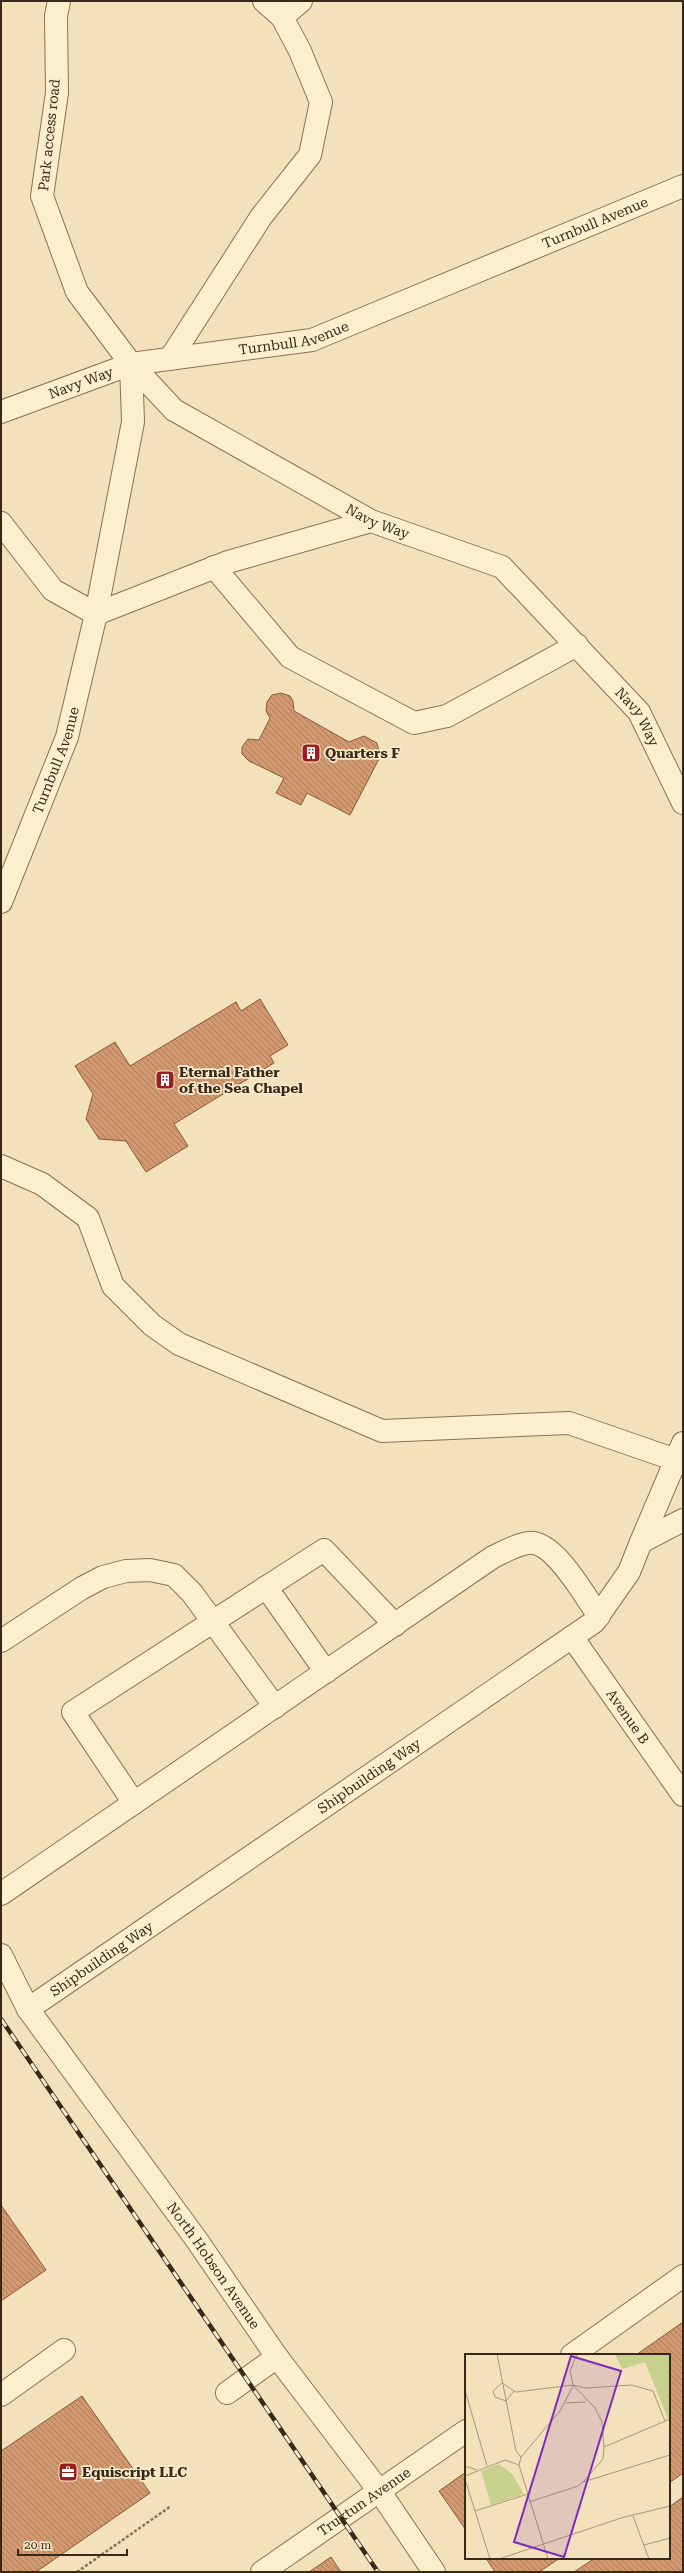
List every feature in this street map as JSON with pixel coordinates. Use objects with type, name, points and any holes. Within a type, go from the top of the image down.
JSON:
[{"type":"street","name":"Park access road","points":[[59,1],[56,16],[57,93],[42,196],[77,292],[131,364]]},
{"type":"street","points":[[170,359],[262,217],[310,155],[321,102],[300,51],[282,17],[264,1]]},
{"type":"street","points":[[282,17],[301,1]]},
{"type":"street","name":"Turnbull Avenue","points":[[1,902],[67,737],[96,614],[133,422],[131,364],[312,340],[683,186]]},
{"type":"street","name":"Navy Way","points":[[1,412],[131,364],[174,410],[371,521],[502,566],[639,712],[683,803]]},
{"type":"street","points":[[1,523],[53,590],[96,614],[214,567],[371,521]]},
{"type":"street","points":[[214,567],[290,657],[414,723],[448,716],[577,645]]},
{"type":"street","points":[[1,1166],[42,1184],[88,1218],[114,1286],[152,1325],[179,1344],[382,1431],[569,1423],[679,1452],[641,1542]]},
{"type":"street","points":[[641,1542],[683,1520]]},
{"type":"street","name":"Shipbuilding Way","points":[[28,2010],[572,1637],[599,1616],[630,1572],[641,1542]]},
{"type":"street","points":[[1,1894],[493,1557],[509,1549],[529,1543],[546,1548],[560,1560],[599,1616]]},
{"type":"street","points":[[134,1803],[73,1712],[324,1550],[395,1624]]},
{"type":"street","points":[[1,1641],[82,1588],[103,1577],[126,1570],[150,1570],[174,1575],[192,1593],[275,1707]]},
{"type":"street","points":[[266,1587],[326,1672]]},
{"type":"street","name":"Avenue B","points":[[572,1637],[683,1795]]},
{"type":"street","name":"North Hobson Avenue","points":[[1,1955],[28,2010],[196,2239],[277,2357],[380,2492],[434,2572]]},
{"type":"street","points":[[573,2354],[683,2276]]},
{"type":"street","points":[[1,2395],[64,2350]]},
{"type":"street","points":[[228,2393],[277,2357]]},
{"type":"street","name":"Truxtun Avenue","points":[[262,2572],[380,2492],[465,2432]]},
{"type":"path","points":[[77,2572],[171,2506]]},
{"type":"building","name":"Quarters F","points":[[281,693],[290,696],[293,701],[294,711],[349,742],[364,736],[377,743],[380,757],[350,815],[307,793],[301,805],[276,793],[284,778],[249,761],[242,754],[242,747],[248,739],[259,740],[270,718],[266,711],[267,702],[272,695]]},
{"type":"building","name":"Eternal Father of the Sea Chapel","points":[[260,999],[288,1045],[270,1056],[274,1063],[174,1124],[188,1146],[146,1172],[126,1141],[99,1139],[86,1119],[93,1094],[75,1066],[115,1042],[130,1066],[236,1002],[241,1011]]},
{"type":"building","points":[[1,2205],[46,2270],[1,2301]]},
{"type":"building","points":[[683,2322],[683,2473],[670,2482],[670,2354],[637,2354]]},
{"type":"building","name":"Equiscript LLC","points":[[82,2396],[150,2493],[36,2572],[1,2572],[1,2451]]},
{"type":"building","points":[[465,2473],[465,2529],[439,2491]]},
{"type":"building","points":[[683,2497],[683,2572],[574,2572],[594,2559],[670,2559],[670,2506]]},
{"type":"building","points":[[331,2557],[341,2572],[309,2572]]},
{"type":"building","points":[[487,2559],[558,2559],[539,2572],[495,2572]]},
{"type":"railway","points":[[1,2019],[378,2572]]},
{"type":"place","name":"Quarters F","points":[[311,753]]},
{"type":"place","name":"Eternal Father of the Sea Chapel","points":[[165,1080]]},
{"type":"place","name":"Equiscript LLC","points":[[68,2472]]}]
